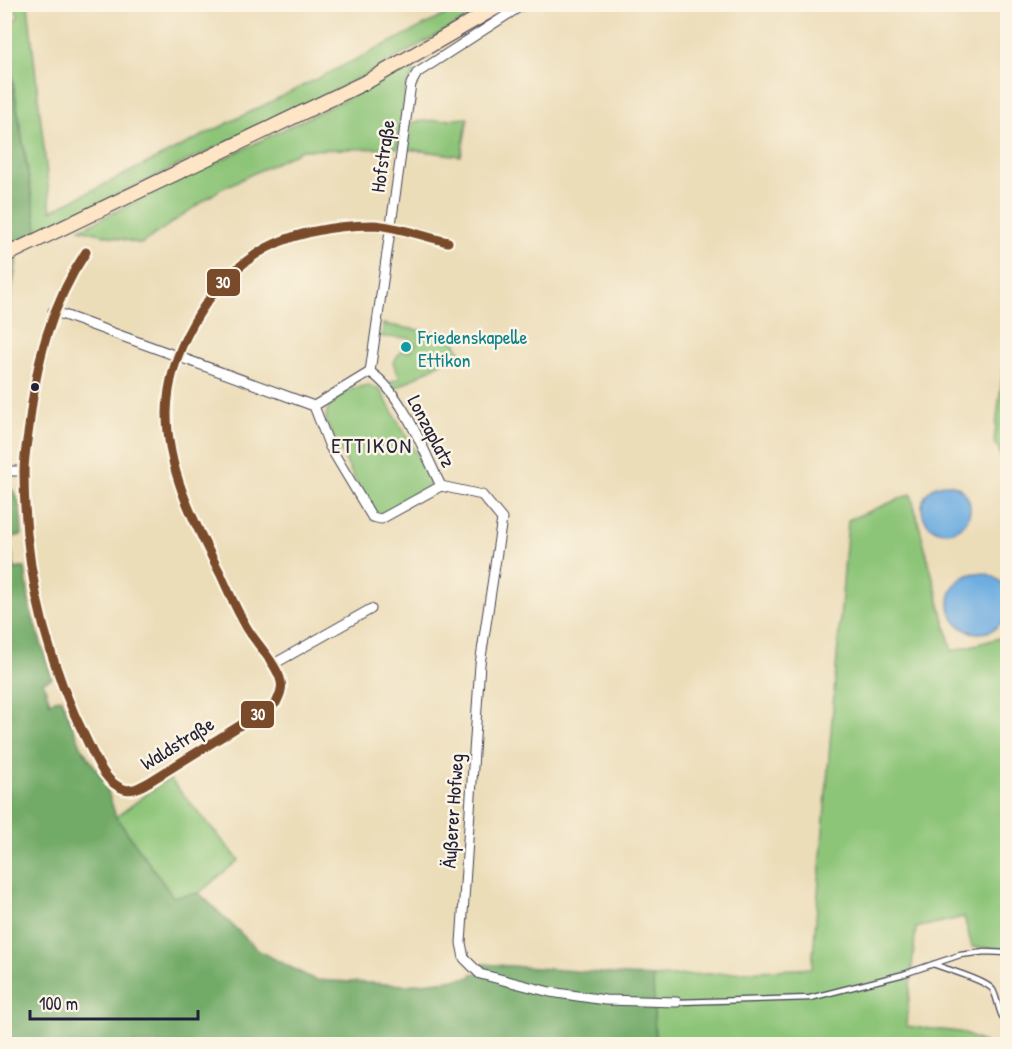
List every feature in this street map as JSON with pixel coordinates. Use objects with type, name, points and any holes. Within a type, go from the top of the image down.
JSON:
[{"type":"main road","points":[[4,256],[370,80],[502,4]]},
{"type":"street","name":"Hofstraße","points":[[370,372],[409,92],[417,73],[524,4]]},
{"type":"street","points":[[371,609],[272,665],[233,601],[187,506],[171,453],[167,412],[179,356],[194,322],[234,273],[256,254],[288,239],[321,231],[374,225],[448,242]]},
{"type":"street","name":"Waldstraße","points":[[86,252],[69,278],[53,311],[37,368],[24,471],[31,574],[53,666],[100,766],[116,785],[133,790],[276,703],[282,687],[281,680],[272,665]]},
{"type":"street","points":[[53,311],[314,406],[370,372]]},
{"type":"street","name":"Lonzaplatz","points":[[314,406],[330,447],[372,517],[381,519],[441,486],[401,408],[379,378],[370,372]]},
{"type":"street","points":[[4,471],[24,471]]},
{"type":"street","name":"Äußerer Hofweg","points":[[441,486],[482,495],[502,519],[480,664],[461,943],[464,957],[480,974],[550,992],[605,1000],[677,1002]]},
{"type":"lane","points":[[677,1002],[810,998],[960,955],[985,952],[1008,953]]},
{"type":"lane","points":[[933,964],[971,980],[985,982],[992,988],[999,1009],[1008,1024]]},
{"type":"green space","points":[[15,5],[28,5],[51,211],[445,15],[441,5],[490,5],[366,75],[38,233],[4,26],[18,18]]},
{"type":"green space","points":[[4,32],[38,233],[5,248],[4,248]]},
{"type":"green space","points":[[411,67],[414,72],[405,90],[398,148],[302,150],[221,189],[141,244],[80,229]]},
{"type":"green space","points":[[468,118],[461,156],[407,149],[412,122]]},
{"type":"green space","points":[[17,258],[5,337],[5,264]]},
{"type":"green space","points":[[383,324],[452,336],[460,352],[395,389],[390,382],[400,378],[393,363],[401,351],[410,351],[416,344],[410,338],[382,337]]},
{"type":"green space","points":[[1007,340],[1008,487],[999,449],[994,442]]},
{"type":"green space","points":[[369,385],[380,390],[433,483],[380,516],[371,511],[326,422],[326,414],[333,401],[346,392]]},
{"type":"green space","points":[[4,482],[18,499],[22,535],[9,538],[15,569],[25,567],[30,609],[52,678],[43,682],[50,702],[61,698],[82,748],[105,782],[116,817],[173,897],[199,893],[259,951],[315,980],[406,985],[472,977],[471,974],[484,972],[484,964],[653,977],[655,1044],[5,1044]]},
{"type":"green space","points":[[911,494],[952,651],[1007,636],[1008,949],[972,947],[964,917],[916,928],[906,1026],[960,1032],[987,1044],[655,1044],[653,977],[812,968],[848,520]]},
{"type":"green space","points":[[169,778],[239,860],[199,893],[173,897],[116,817]]},
{"type":"water","points":[[941,484],[951,484],[963,491],[970,503],[970,513],[963,525],[951,532],[941,532],[926,521],[922,513],[922,503],[933,488]]},
{"type":"water","points":[[973,573],[985,573],[996,578],[1004,586],[1009,603],[1007,615],[996,628],[985,633],[973,633],[962,628],[954,620],[949,609],[949,597],[954,586],[962,578]]},
{"type":"transit line","name":"30","points":[[86,252],[54,314],[41,358],[25,455],[25,508],[33,578],[40,612],[60,678],[73,711],[102,770],[111,782],[131,790],[149,782],[276,703],[281,687],[276,669],[243,622],[233,602],[192,517],[177,477],[168,435],[169,390],[182,345],[193,324],[221,285],[237,269],[268,247],[296,236],[327,229],[373,225],[448,242]]},
{"type":"place","name":"Friedenskapelle Ettikon","points":[[406,347]]},
{"type":"district","name":"ETTIKON","points":[[372,445]]}]
